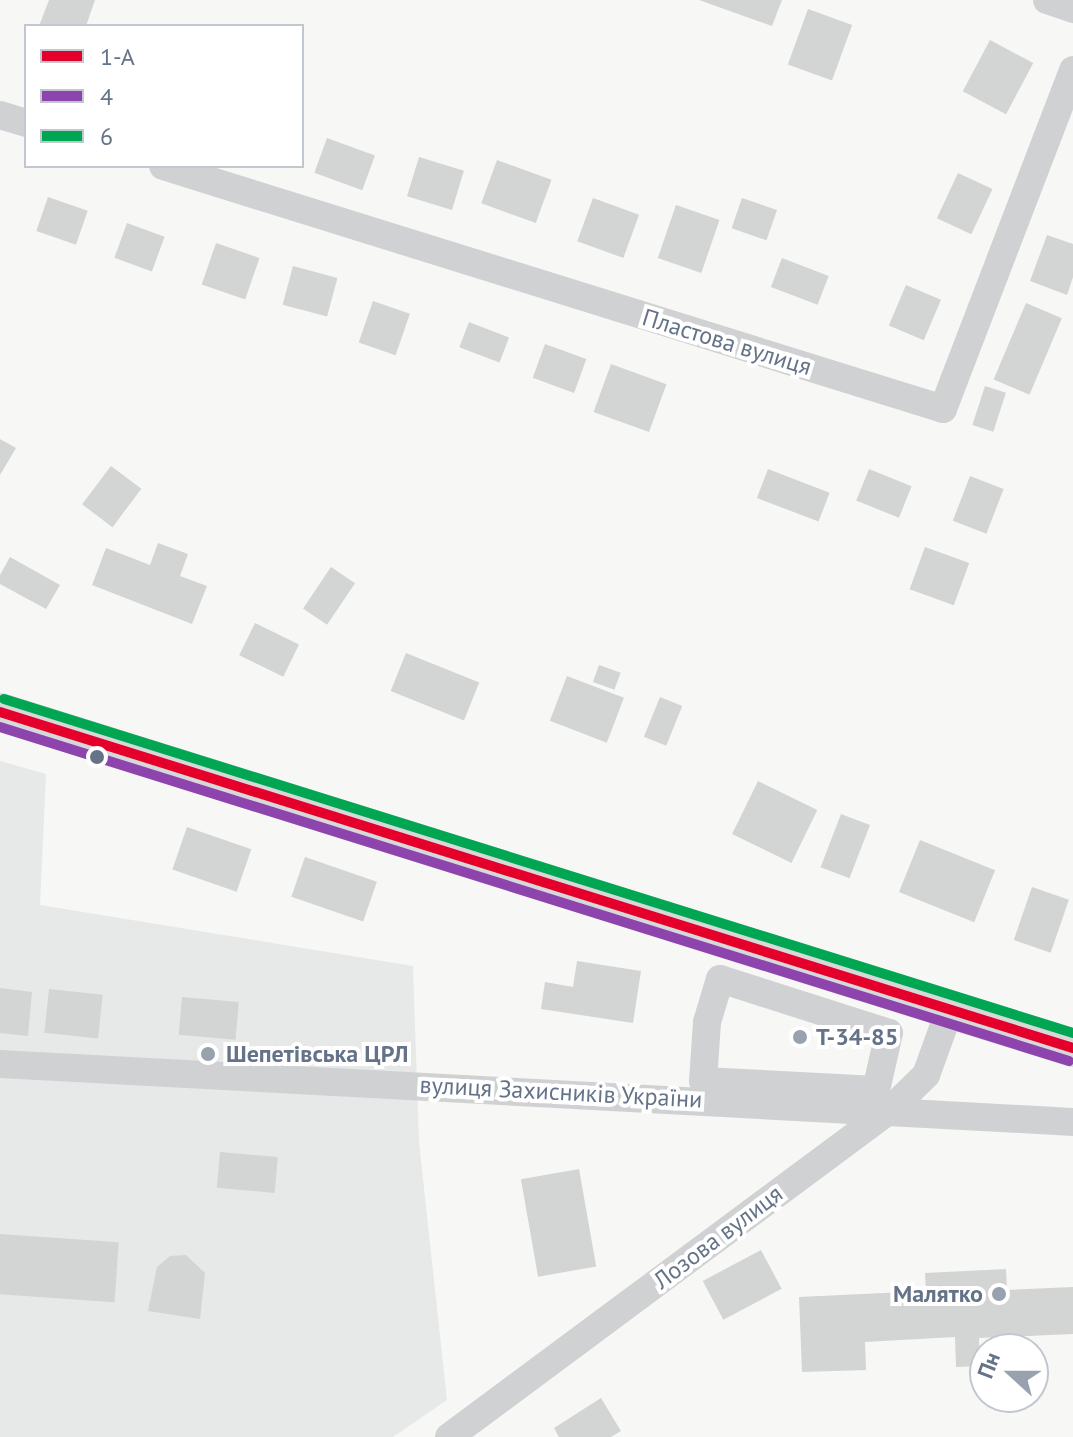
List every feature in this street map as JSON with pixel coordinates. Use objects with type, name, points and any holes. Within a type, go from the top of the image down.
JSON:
[{"type":"main road","points":[[0,712],[1073,1048]]},
{"type":"street","points":[[1047,0],[1073,9]]},
{"type":"street","name":"Пластова вулиця","points":[[169,168],[943,409],[1073,70]]},
{"type":"street","points":[[0,115],[24,122]]},
{"type":"street","points":[[720,979],[889,1033],[876,1090],[703,1081],[707,1022],[720,979]]},
{"type":"street","name":"Лозова вулиця","points":[[449,1437],[891,1109],[926,1075],[950,1009]]},
{"type":"street","name":"вулиця Захисників України","points":[[0,1064],[891,1109],[1073,1122]]},
{"type":"shaded area","name":"Шепетівська ЦРЛ","points":[[0,761],[46,774],[40,905],[413,966],[419,1142],[447,1400],[393,1437],[0,1437]]},
{"type":"building","points":[[49,0],[95,0],[87,24],[40,24]]},
{"type":"building","points":[[699,0],[782,0],[772,26]]},
{"type":"building","points":[[808,9],[852,25],[832,81],[788,64]]},
{"type":"building","points":[[990,40],[1033,63],[1006,114],[963,91]]},
{"type":"building","points":[[327,138],[375,155],[362,190],[314,173]]},
{"type":"building","points":[[419,157],[464,171],[452,210],[407,196]]},
{"type":"building","points":[[497,160],[552,180],[536,223],[481,203]]},
{"type":"building","points":[[958,173],[992,189],[971,234],[937,218]]},
{"type":"building","points":[[48,197],[88,211],[76,245],[36,231]]},
{"type":"building","points":[[593,198],[639,215],[623,258],[577,241]]},
{"type":"building","points":[[742,198],[777,210],[767,240],[732,228]]},
{"type":"building","points":[[676,205],[719,220],[701,273],[658,258]]},
{"type":"building","points":[[127,223],[165,237],[152,271],[114,258]]},
{"type":"building","points":[[1047,235],[1073,244],[1073,277],[1067,295],[1030,281]]},
{"type":"building","points":[[216,243],[259,258],[245,300],[202,285]]},
{"type":"building","points":[[782,258],[829,276],[818,305],[771,287]]},
{"type":"building","points":[[293,266],[337,278],[327,317],[283,305]]},
{"type":"building","points":[[906,285],[941,300],[924,340],[889,326]]},
{"type":"building","points":[[373,301],[410,314],[396,355],[359,343]]},
{"type":"building","points":[[1026,303],[1062,318],[1029,395],[994,379]]},
{"type":"building","points":[[469,322],[509,337],[499,363],[459,347]]},
{"type":"building","points":[[545,344],[586,359],[574,393],[533,378]]},
{"type":"building","points":[[611,364],[666,384],[649,432],[594,412]]},
{"type":"building","points":[[985,386],[1006,393],[993,432],[972,425]]},
{"type":"building","points":[[0,439],[16,448],[0,475]]},
{"type":"building","points":[[111,466],[141,489],[112,527],[82,504]]},
{"type":"building","points":[[768,469],[830,493],[819,522],[757,498]]},
{"type":"building","points":[[869,469],[912,486],[899,518],[856,501]]},
{"type":"building","points":[[970,476],[1004,489],[986,534],[953,521]]},
{"type":"building","points":[[158,543],[188,554],[180,576],[207,586],[192,624],[92,585],[106,548],[150,565]]},
{"type":"building","points":[[925,547],[969,563],[954,605],[910,589]]},
{"type":"building","points":[[10,557],[60,585],[46,609],[0,584],[0,575]]},
{"type":"building","points":[[331,567],[355,583],[327,625],[303,608]]},
{"type":"building","points":[[255,623],[299,644],[283,677],[239,655]]},
{"type":"building","points":[[406,653],[479,683],[464,721],[391,691]]},
{"type":"building","points":[[599,665],[621,673],[614,690],[593,682]]},
{"type":"building","points":[[567,676],[624,698],[607,743],[550,721]]},
{"type":"building","points":[[660,697],[682,706],[666,746],[644,737]]},
{"type":"building","points":[[758,781],[817,810],[791,863],[732,834]]},
{"type":"building","points":[[841,814],[870,825],[850,878],[821,867]]},
{"type":"building","points":[[187,827],[251,849],[237,892],[172,870]]},
{"type":"building","points":[[920,840],[995,870],[974,922],[899,892]]},
{"type":"building","points":[[305,857],[377,882],[363,921],[291,897]]},
{"type":"building","points":[[1032,887],[1069,900],[1051,953],[1014,940]]},
{"type":"building","points":[[577,961],[641,971],[633,1023],[541,1009],[545,982],[573,987]]},
{"type":"building","points":[[0,988],[32,992],[28,1036],[0,1033]]},
{"type":"building","points":[[49,989],[103,995],[98,1038],[44,1033]]},
{"type":"building","points":[[182,997],[239,1002],[235,1040],[179,1035]]},
{"type":"building","points":[[220,1152],[278,1157],[275,1193],[217,1188]]},
{"type":"building","points":[[579,1169],[596,1266],[538,1277],[521,1179]]},
{"type":"building","points":[[0,1234],[119,1242],[115,1302],[0,1294]]},
{"type":"building","points":[[761,1250],[782,1289],[723,1320],[703,1281]]},
{"type":"building","points":[[186,1255],[205,1273],[200,1319],[148,1311],[157,1267],[170,1256]]},
{"type":"building","points":[[1006,1269],[1007,1290],[1073,1287],[1073,1334],[969,1333],[969,1366],[956,1367],[955,1337],[865,1342],[866,1370],[802,1372],[799,1297],[926,1291],[925,1273]]},
{"type":"building","points":[[601,1398],[621,1431],[611,1437],[559,1437],[554,1428]]},
{"type":"transit line","name":"6","points":[[4,699],[1073,1033]]},
{"type":"transit line","name":"1-А","points":[[0,712],[1073,1048]]},
{"type":"transit line","name":"4","points":[[0,727],[1069,1061]]},
{"type":"place","name":"Т-34-85","points":[[800,1037]]},
{"type":"place","name":"Шепетівська ЦРЛ","points":[[208,1054]]},
{"type":"place","name":"Малятко","points":[[999,1294]]}]
